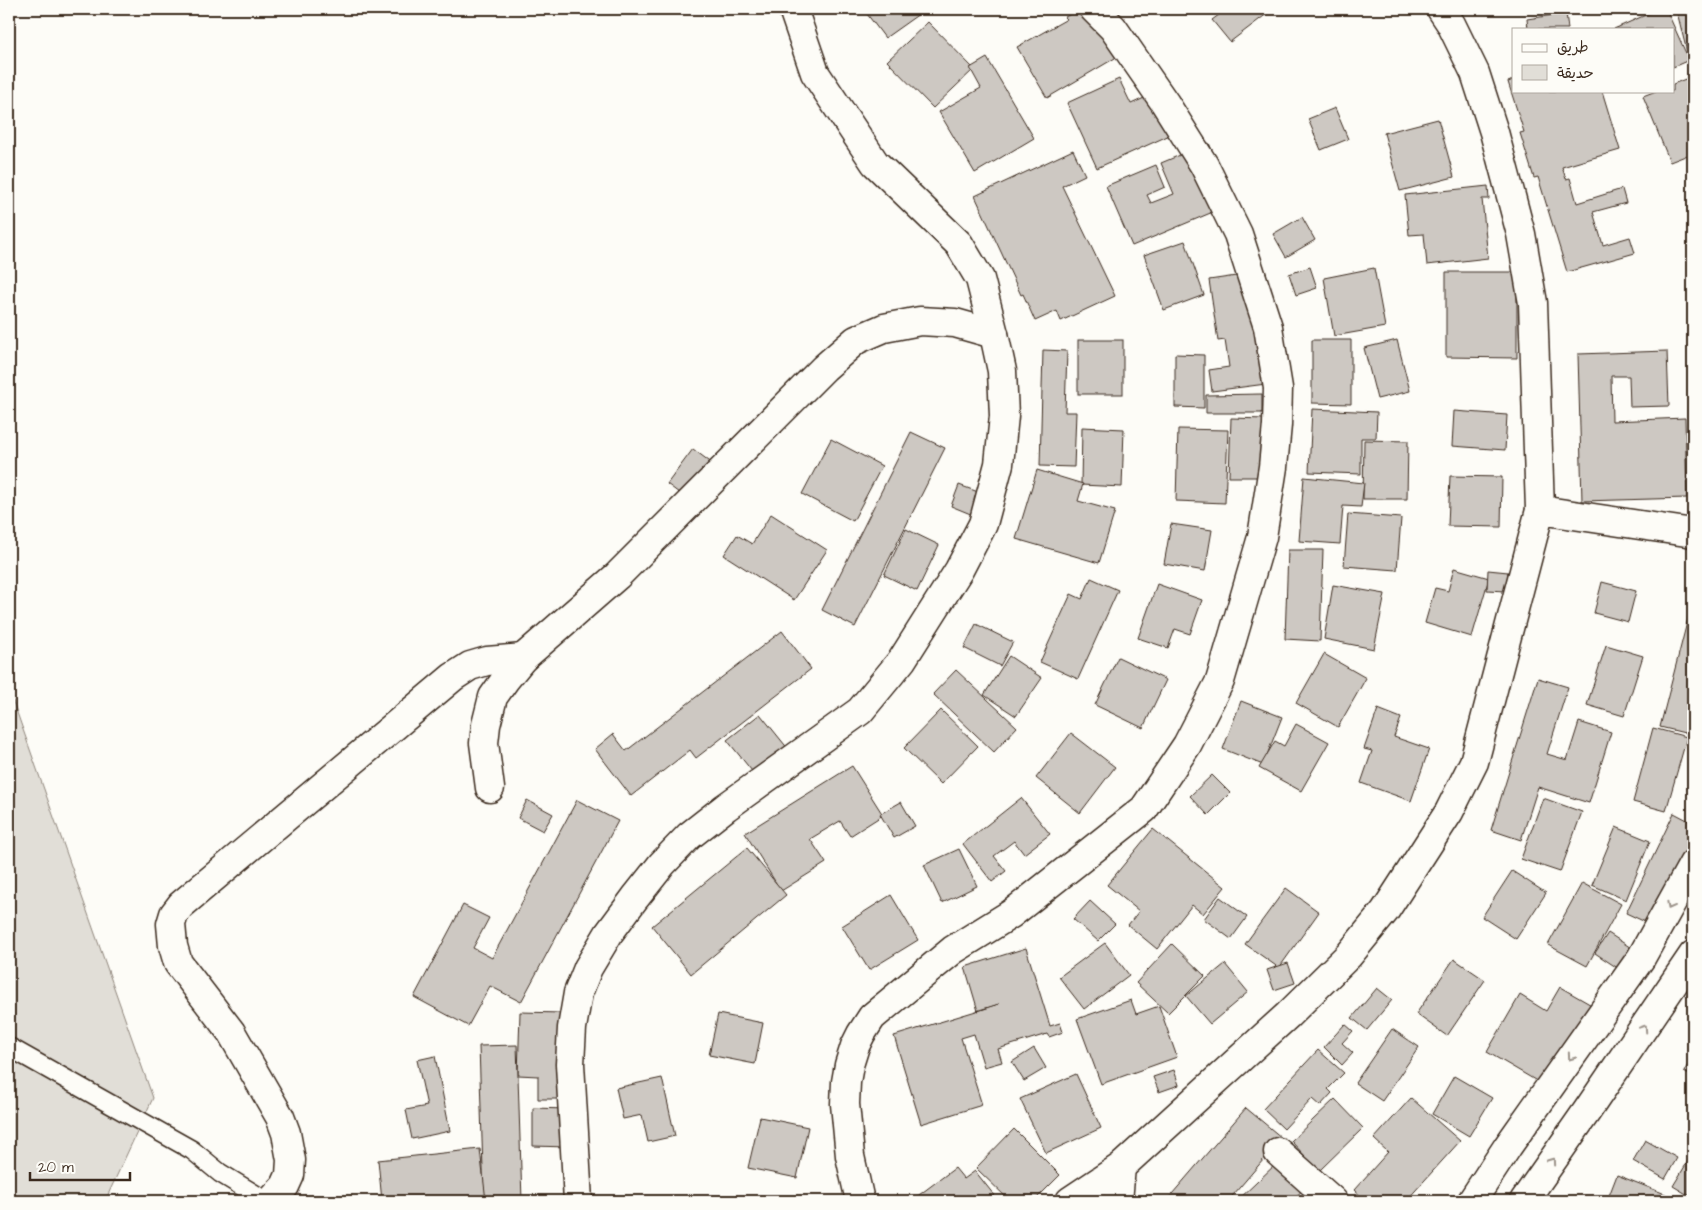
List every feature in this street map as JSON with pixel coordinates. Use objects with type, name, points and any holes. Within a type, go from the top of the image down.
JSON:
[{"type":"street","points":[[578,1201],[570,1064],[572,1028],[578,993],[588,968],[609,933],[635,898],[662,864],[689,836],[726,807],[860,711],[902,660],[959,570],[982,524],[999,464],[1004,416],[1002,371],[980,278],[959,244],[875,163],[815,73],[793,9]]},
{"type":"street","points":[[860,1201],[850,1156],[845,1104],[849,1065],[854,1046],[861,1034],[872,1017],[953,950],[1011,914],[1144,809],[1187,745],[1220,681],[1262,537],[1273,467],[1278,388],[1265,317],[1238,234],[1204,164],[1165,103],[1113,28],[1094,9]]},
{"type":"street","points":[[1070,1201],[1121,1167],[1288,1014],[1349,955],[1385,911],[1449,812],[1474,762],[1540,510],[1533,302],[1521,234],[1494,132],[1475,73],[1451,24],[1441,9]]},
{"type":"street","points":[[490,788],[484,743],[493,697],[523,658],[617,576],[824,368],[856,340],[884,328],[920,321],[955,322],[994,334]]},
{"type":"street","points":[[1540,510],[1693,533]]},
{"type":"street","points":[[271,1201],[285,1186],[290,1175],[291,1160],[286,1133],[280,1116],[231,1032],[178,962],[171,934],[174,914],[182,905],[453,677],[470,666],[487,661],[523,658]]},
{"type":"street","points":[[1472,1201],[1641,958],[1693,864]]},
{"type":"street","points":[[1524,1201],[1625,1057],[1693,955]]},
{"type":"street","points":[[1589,1032],[1625,1057]]},
{"type":"street","points":[[1278,1152],[1333,1201]]},
{"type":"street","points":[[1118,1201],[1121,1167]]},
{"type":"lane","points":[[9,1047],[192,1150],[220,1173],[266,1201]]},
{"type":"green space","points":[[9,690],[153,1098],[105,1201],[9,1201]]},
{"type":"building","points":[[926,9],[885,38],[864,10]]},
{"type":"building","points":[[1080,9],[1103,9],[1127,51],[1047,98],[1017,47],[1067,19],[1065,17]]},
{"type":"building","points":[[1227,9],[1264,9],[1268,13],[1230,42],[1212,20]]},
{"type":"building","points":[[1659,9],[1666,9],[1689,60],[1674,67],[1674,28],[1616,28]]},
{"type":"building","points":[[1693,9],[1693,76],[1677,12]]},
{"type":"building","points":[[1566,13],[1568,28],[1528,28],[1527,19]]},
{"type":"building","points":[[928,22],[974,69],[933,108],[887,61]]},
{"type":"building","points":[[987,58],[1034,138],[975,173],[939,112],[981,88],[970,68]]},
{"type":"building","points":[[1693,76],[1693,153],[1670,162],[1643,96],[1653,92],[1674,92],[1674,84]]},
{"type":"building","points":[[1119,79],[1131,104],[1153,94],[1172,134],[1097,168],[1067,103]]},
{"type":"building","points":[[1512,80],[1512,92],[1602,92],[1620,150],[1562,167],[1566,179],[1570,178],[1577,203],[1622,189],[1626,203],[1593,212],[1603,245],[1630,237],[1635,253],[1567,272],[1538,177],[1534,178],[1520,133],[1524,132],[1508,82]]},
{"type":"building","points":[[1335,108],[1348,139],[1321,150],[1308,119]]},
{"type":"building","points":[[1438,119],[1454,177],[1400,191],[1384,133]]},
{"type":"building","points":[[1209,143],[1227,186],[1220,209],[1132,246],[1106,186],[1156,165],[1165,187],[1147,195],[1151,203],[1174,194],[1161,163]]},
{"type":"building","points":[[1073,150],[1085,175],[1062,186],[1115,296],[1061,321],[1057,311],[1035,321],[975,196]]},
{"type":"building","points":[[1488,186],[1489,199],[1482,199],[1488,258],[1427,265],[1424,234],[1409,235],[1405,195]]},
{"type":"building","points":[[1688,206],[1693,206],[1693,267]]},
{"type":"building","points":[[1302,217],[1315,240],[1286,257],[1273,234]]},
{"type":"building","points":[[1185,241],[1204,295],[1164,310],[1144,255]]},
{"type":"building","points":[[1310,267],[1317,288],[1296,295],[1289,274]]},
{"type":"building","points":[[1374,268],[1385,327],[1334,336],[1324,278]]},
{"type":"building","points":[[1446,272],[1517,272],[1517,358],[1446,357]]},
{"type":"building","points":[[1250,274],[1266,384],[1212,391],[1209,370],[1229,367],[1225,340],[1218,341],[1209,280]]},
{"type":"building","points":[[1078,340],[1123,340],[1123,394],[1078,394]]},
{"type":"building","points":[[1312,340],[1351,340],[1351,404],[1312,403]]},
{"type":"building","points":[[1397,340],[1410,391],[1377,399],[1364,348]]},
{"type":"building","points":[[1043,350],[1067,351],[1065,412],[1076,412],[1074,467],[1040,466]]},
{"type":"building","points":[[1667,351],[1669,406],[1630,407],[1629,376],[1611,376],[1612,421],[1685,418],[1687,498],[1582,501],[1578,354]]},
{"type":"building","points":[[1175,354],[1204,355],[1204,408],[1175,407]]},
{"type":"building","points":[[1262,394],[1262,413],[1206,413],[1206,395]]},
{"type":"building","points":[[1312,409],[1377,412],[1376,438],[1361,438],[1361,474],[1309,472]]},
{"type":"building","points":[[1454,411],[1507,415],[1505,450],[1452,446]]},
{"type":"building","points":[[1231,418],[1265,419],[1264,477],[1229,477]]},
{"type":"building","points":[[1082,427],[1124,429],[1122,487],[1081,485]]},
{"type":"building","points":[[1178,429],[1228,430],[1225,503],[1176,501]]},
{"type":"building","points":[[911,432],[945,448],[855,627],[822,610]]},
{"type":"building","points":[[831,439],[882,466],[853,521],[802,494]]},
{"type":"building","points":[[1364,440],[1408,441],[1407,499],[1363,499]]},
{"type":"building","points":[[693,449],[717,467],[691,502],[667,484]]},
{"type":"building","points":[[1037,470],[1083,484],[1078,501],[1115,511],[1099,563],[1016,539]]},
{"type":"building","points":[[1450,476],[1502,477],[1501,527],[1448,526]]},
{"type":"building","points":[[1304,477],[1364,483],[1361,507],[1343,506],[1340,544],[1299,541]]},
{"type":"building","points":[[959,485],[981,493],[973,515],[951,506]]},
{"type":"building","points":[[771,514],[827,550],[794,600],[724,555],[737,535],[752,544]]},
{"type":"building","points":[[1348,514],[1401,518],[1397,570],[1344,566]]},
{"type":"building","points":[[1171,524],[1212,530],[1205,571],[1164,564]]},
{"type":"building","points":[[906,529],[939,545],[917,591],[884,575]]},
{"type":"building","points":[[1288,550],[1323,550],[1320,641],[1285,639]]},
{"type":"building","points":[[1454,568],[1489,578],[1472,637],[1425,623],[1435,588],[1448,591]]},
{"type":"building","points":[[1488,570],[1508,572],[1506,591],[1487,590]]},
{"type":"building","points":[[1091,578],[1118,590],[1078,679],[1040,662],[1071,594],[1082,599]]},
{"type":"building","points":[[1602,582],[1636,591],[1628,622],[1594,613]]},
{"type":"building","points":[[1157,584],[1202,600],[1190,634],[1175,629],[1168,648],[1138,638]]},
{"type":"building","points":[[1333,585],[1385,594],[1374,649],[1324,639]]},
{"type":"building","points":[[1693,599],[1693,735],[1660,727]]},
{"type":"building","points":[[976,624],[1013,642],[1000,666],[964,648]]},
{"type":"building","points":[[782,631],[811,669],[696,758],[690,750],[631,796],[595,749],[613,734],[626,751]]},
{"type":"building","points":[[1606,645],[1643,656],[1624,716],[1587,705]]},
{"type":"building","points":[[1324,654],[1366,678],[1338,727],[1296,703]]},
{"type":"building","points":[[1009,656],[1042,678],[1016,716],[984,695]]},
{"type":"building","points":[[1118,657],[1166,680],[1143,728],[1095,705]]},
{"type":"building","points":[[956,670],[1017,727],[994,752],[933,694]]},
{"type":"building","points":[[1538,678],[1568,687],[1547,754],[1567,760],[1579,722],[1611,732],[1589,803],[1538,787],[1521,840],[1491,830]]},
{"type":"building","points":[[1241,701],[1282,717],[1263,765],[1223,749]]},
{"type":"building","points":[[1378,709],[1401,718],[1394,737],[1429,749],[1411,801],[1361,783],[1372,751],[1364,749]]},
{"type":"building","points":[[941,710],[978,746],[941,784],[904,748]]},
{"type":"building","points":[[760,714],[789,750],[756,776],[727,740]]},
{"type":"building","points":[[1296,724],[1329,742],[1301,791],[1259,768],[1275,741],[1284,746]]},
{"type":"building","points":[[1653,728],[1687,737],[1666,811],[1633,802]]},
{"type":"building","points":[[1071,733],[1115,767],[1080,813],[1036,778]]},
{"type":"building","points":[[852,766],[883,815],[850,836],[840,821],[810,839],[826,863],[781,891],[745,833]]},
{"type":"building","points":[[1212,775],[1230,793],[1208,815],[1190,796]]},
{"type":"building","points":[[1021,798],[1050,834],[1024,854],[1014,841],[994,856],[1006,871],[992,882],[963,844]]},
{"type":"building","points":[[1543,798],[1582,812],[1560,872],[1521,859]]},
{"type":"building","points":[[527,800],[553,814],[543,831],[518,818]]},
{"type":"building","points":[[577,800],[618,821],[521,1002],[490,986],[468,1026],[414,997],[463,905],[489,918],[473,948],[492,958]]},
{"type":"building","points":[[901,802],[915,826],[894,838],[880,814]]},
{"type":"building","points":[[1674,813],[1693,823],[1693,848],[1656,927],[1626,913]]},
{"type":"building","points":[[1616,827],[1650,841],[1626,900],[1592,885]]},
{"type":"building","points":[[1153,829],[1225,887],[1203,914],[1192,905],[1157,949],[1128,925],[1139,911],[1107,885]]},
{"type":"building","points":[[747,848],[786,895],[691,974],[652,926]]},
{"type":"building","points":[[959,849],[977,886],[942,903],[924,865]]},
{"type":"building","points":[[1512,871],[1546,893],[1516,939],[1482,917]]},
{"type":"building","points":[[1582,883],[1621,904],[1587,966],[1548,945]]},
{"type":"building","points":[[1286,888],[1319,912],[1279,968],[1245,944]]},
{"type":"building","points":[[891,895],[918,940],[869,970],[842,926]]},
{"type":"building","points":[[1220,897],[1247,917],[1231,939],[1204,919]]},
{"type":"building","points":[[1090,901],[1115,924],[1098,941],[1073,919]]},
{"type":"building","points":[[1608,933],[1639,953],[1625,973],[1595,953]]},
{"type":"building","points":[[1105,943],[1129,975],[1084,1009],[1059,977]]},
{"type":"building","points":[[1172,944],[1205,976],[1168,1013],[1136,983]]},
{"type":"building","points":[[1026,948],[1050,1026],[1060,1023],[1063,1032],[1049,1037],[1047,1034],[998,1049],[1002,1062],[984,1067],[974,1034],[961,1038],[982,1105],[921,1124],[894,1036],[978,1010],[965,967]]},
{"type":"building","points":[[1454,959],[1485,980],[1447,1036],[1416,1014]]},
{"type":"building","points":[[1288,963],[1295,983],[1274,990],[1267,970]]},
{"type":"building","points":[[1225,964],[1248,992],[1210,1024],[1186,996]]},
{"type":"building","points":[[1560,987],[1595,1007],[1547,1087],[1487,1052],[1520,995],[1546,1011]]},
{"type":"building","points":[[1377,988],[1392,1000],[1367,1030],[1352,1018]]},
{"type":"building","points":[[1131,1000],[1136,1014],[1159,1006],[1177,1057],[1101,1084],[1077,1019]]},
{"type":"building","points":[[520,1012],[562,1013],[561,1099],[538,1099],[538,1076],[518,1075]]},
{"type":"building","points":[[718,1014],[763,1023],[755,1064],[709,1055]]},
{"type":"building","points":[[1345,1024],[1353,1031],[1342,1043],[1353,1053],[1342,1065],[1324,1047]]},
{"type":"building","points":[[1392,1029],[1419,1047],[1382,1101],[1355,1083]]},
{"type":"building","points":[[517,1045],[522,1201],[484,1201],[479,1046]]},
{"type":"building","points":[[1034,1048],[1046,1068],[1024,1081],[1012,1062]]},
{"type":"building","points":[[1318,1050],[1344,1073],[1328,1089],[1332,1093],[1320,1106],[1312,1099],[1284,1129],[1263,1109]]},
{"type":"building","points":[[1693,1055],[1693,1077],[1684,1072]]},
{"type":"building","points":[[435,1056],[450,1131],[412,1139],[406,1110],[427,1106],[417,1060]]},
{"type":"building","points":[[1174,1070],[1179,1085],[1159,1092],[1153,1077]]},
{"type":"building","points":[[1076,1074],[1101,1128],[1046,1153],[1020,1099]]},
{"type":"building","points":[[1454,1076],[1492,1098],[1469,1136],[1432,1114]]},
{"type":"building","points":[[662,1078],[675,1136],[648,1142],[642,1115],[623,1119],[616,1088]]},
{"type":"building","points":[[1411,1098],[1460,1141],[1406,1201],[1366,1201],[1354,1190],[1388,1152],[1374,1139]]},
{"type":"building","points":[[1335,1099],[1363,1128],[1319,1171],[1291,1141]]},
{"type":"building","points":[[533,1108],[567,1109],[567,1147],[533,1146]]},
{"type":"building","points":[[1246,1108],[1282,1138],[1228,1201],[1166,1201]]},
{"type":"building","points":[[760,1117],[808,1127],[797,1178],[748,1168]]},
{"type":"building","points":[[1014,1129],[1060,1175],[1034,1201],[1010,1201],[976,1168]]},
{"type":"building","points":[[1645,1140],[1677,1158],[1665,1179],[1633,1161]]},
{"type":"building","points":[[480,1149],[486,1201],[382,1201],[378,1160]]},
{"type":"building","points":[[1693,1153],[1693,1198],[1673,1186]]},
{"type":"building","points":[[1278,1162],[1304,1189],[1291,1201],[1237,1201]]},
{"type":"building","points":[[955,1168],[964,1179],[975,1171],[994,1195],[986,1201],[911,1201]]},
{"type":"building","points":[[1617,1175],[1683,1201],[1607,1201]]},
{"type":"building","points":[[804,1197],[804,1201],[763,1201]]}]
